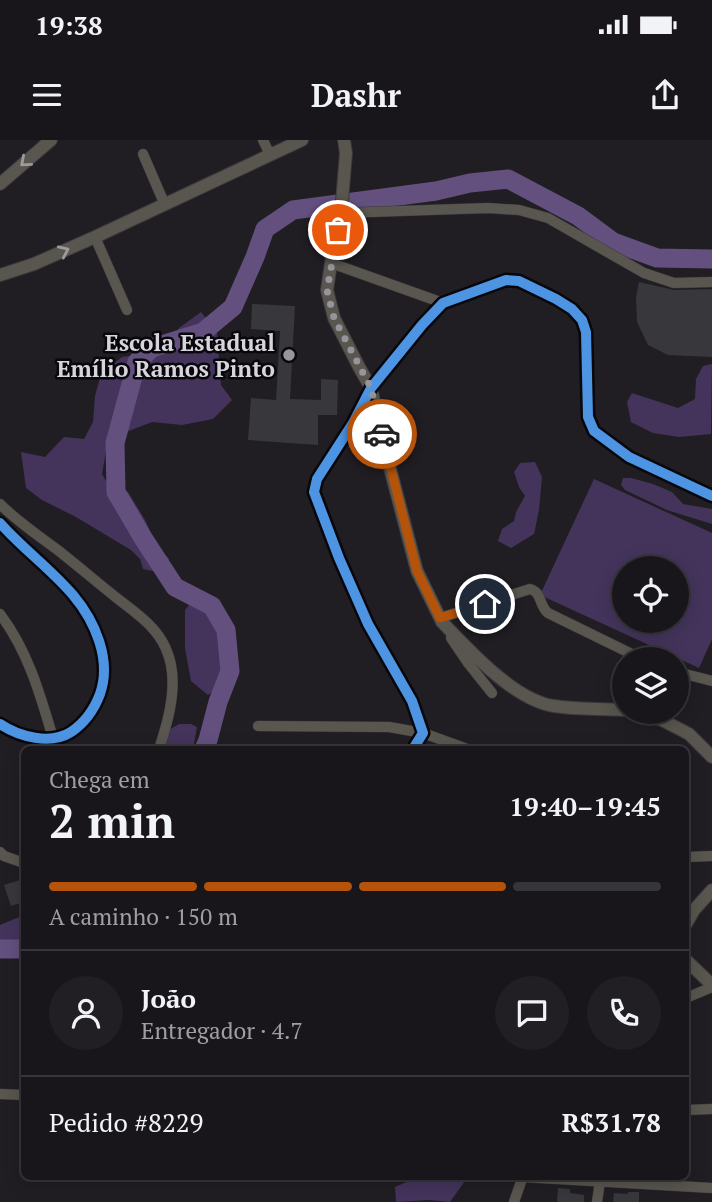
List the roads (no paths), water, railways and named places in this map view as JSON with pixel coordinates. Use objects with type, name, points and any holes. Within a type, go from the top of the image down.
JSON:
[{"type":"street","points":[[0,184],[51,140]]},
{"type":"street","points":[[262,140],[270,155]]},
{"type":"street","points":[[0,275],[34,264],[95,237],[302,140]]},
{"type":"street","points":[[344,140],[346,153],[342,209],[327,290],[334,318],[371,388],[417,571],[441,620],[468,663],[492,693]]},
{"type":"street","points":[[143,154],[164,205]]},
{"type":"street","points":[[342,209],[519,210],[548,218],[644,273],[674,283],[712,282]]},
{"type":"street","points":[[95,237],[127,310]]},
{"type":"street","points":[[331,263],[443,303]]},
{"type":"street","points":[[423,733],[412,701],[368,624],[314,492],[317,479],[353,423],[371,388],[443,303],[506,280],[519,281],[572,309],[582,320],[586,332],[588,417],[594,431],[629,457],[712,496]]},
{"type":"street","points":[[0,504],[149,624],[166,649],[173,690],[160,746]]},
{"type":"street","points":[[0,523],[73,595],[95,629],[101,644],[104,665],[103,685],[95,706],[84,723],[68,734],[54,738],[28,737],[10,731],[0,724]]},
{"type":"street","points":[[441,620],[530,589],[537,592],[542,607],[548,613],[617,647]]},
{"type":"street","points":[[0,614],[24,651],[54,738]]},
{"type":"street","points":[[441,620],[498,676],[529,698],[551,706],[612,709]]},
{"type":"street","points":[[689,675],[712,681]]},
{"type":"street","points":[[670,724],[689,734],[712,757]]},
{"type":"street","points":[[258,726],[389,727],[423,733],[459,746]]},
{"type":"street","points":[[414,746],[423,733]]},
{"type":"street","points":[[0,852],[21,862]]},
{"type":"street","points":[[689,857],[712,856]]},
{"type":"street","points":[[690,912],[711,893]]},
{"type":"street","points":[[689,963],[712,986],[689,997]]},
{"type":"street","points":[[0,1094],[21,1095]]},
{"type":"street","points":[[689,1110],[712,1109]]},
{"type":"street","points":[[514,1202],[521,1180]]},
{"type":"street","points":[[580,1180],[712,1188]]},
{"type":"street","points":[[597,1202],[600,1181]]},
{"type":"waterway","points":[[205,746],[230,671],[226,630],[212,606],[175,587],[143,538],[116,492],[115,443],[137,362],[152,348],[203,332],[233,307],[265,229],[293,210],[508,179],[578,216],[613,242],[657,258],[712,259]]},
{"type":"waterway","points":[[0,949],[21,949]]},
{"type":"place","name":"Escola Estadual Emílio Ramos Pinto","points":[[289,355]]}]
